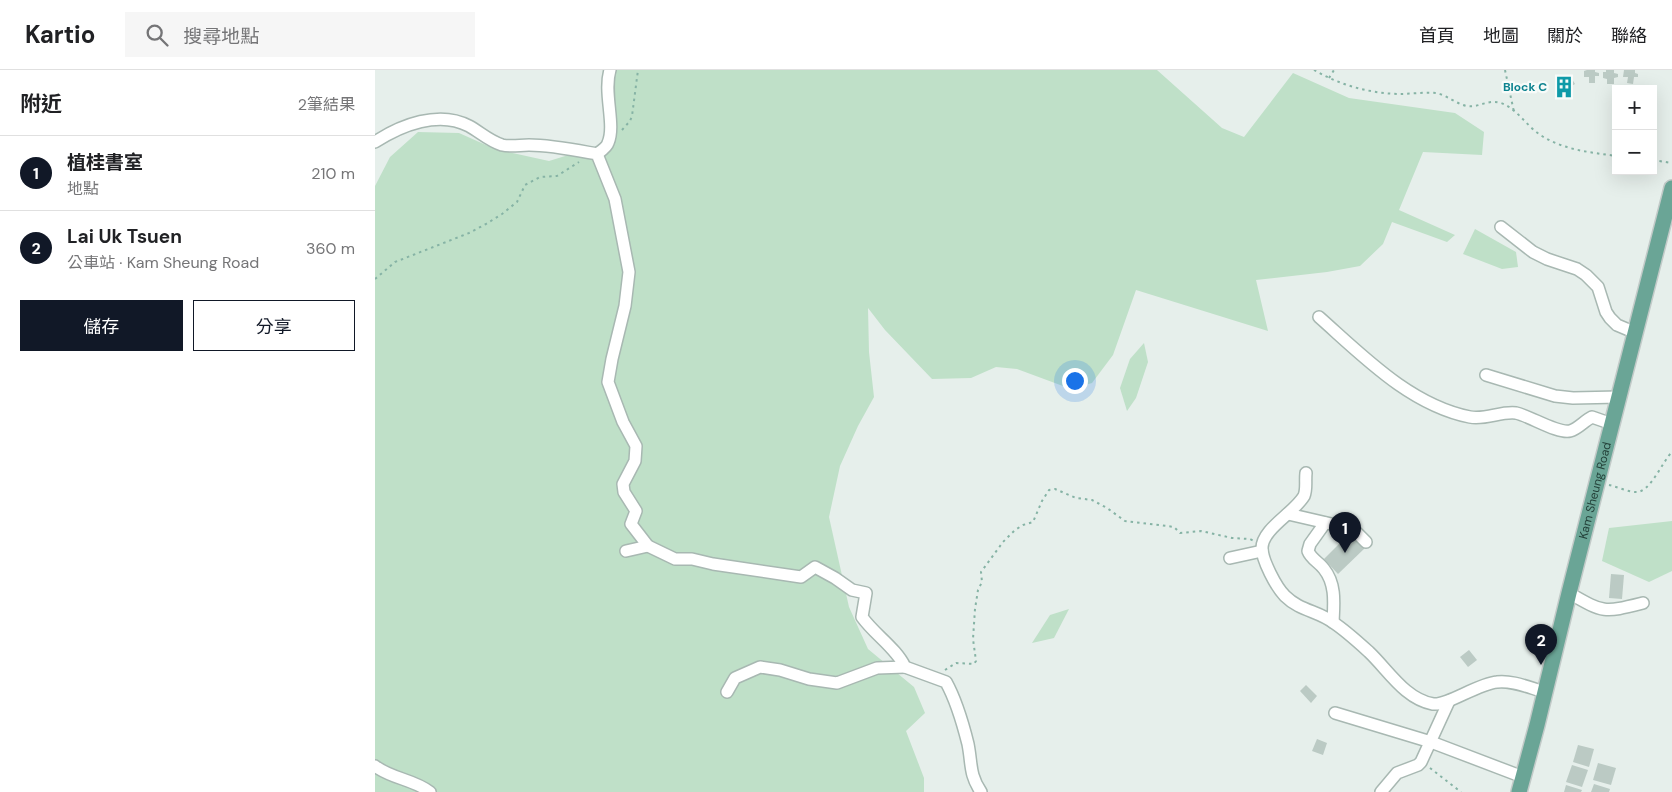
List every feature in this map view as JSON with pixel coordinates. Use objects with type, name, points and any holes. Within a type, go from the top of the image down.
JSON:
[{"type":"main road","name":"Kam Sheung Road","points":[[1519,792],[1672,188]]},
{"type":"street","points":[[597,154],[608,144],[610,132],[607,80],[610,70]]},
{"type":"street","points":[[375,142],[409,124],[436,119],[457,121],[501,145],[558,148],[597,154]]},
{"type":"street","points":[[597,154],[615,198],[629,272],[625,306],[608,382],[623,422],[636,446],[635,461],[623,484],[624,492],[636,512],[631,524],[648,546],[675,559],[692,559],[713,564],[801,577],[815,567],[852,590],[866,593],[862,617],[901,660],[905,667]]},
{"type":"street","points":[[1501,227],[1533,252],[1577,269],[1586,275],[1597,287],[1610,318],[1617,325],[1636,334]]},
{"type":"street","points":[[1319,317],[1371,363],[1406,389],[1422,399],[1456,413],[1478,418],[1511,413],[1520,414],[1566,432],[1576,428],[1592,417],[1612,424]]},
{"type":"street","points":[[1486,375],[1555,396],[1573,398],[1619,397]]},
{"type":"street","points":[[1306,474],[1304,496],[1269,532],[1263,541],[1261,551],[1272,576],[1286,597],[1302,608],[1333,622],[1369,653],[1403,688],[1423,700],[1435,704],[1449,701],[1473,688],[1497,682],[1515,684],[1545,692]]},
{"type":"street","points":[[1288,514],[1353,529],[1366,542]]},
{"type":"street","points":[[1325,523],[1310,544],[1308,551],[1323,568],[1331,582],[1334,606],[1333,622]]},
{"type":"street","points":[[625,551],[648,546]]},
{"type":"street","points":[[1230,558],[1261,551]]},
{"type":"street","points":[[1569,592],[1598,609],[1607,611],[1643,603]]},
{"type":"street","points":[[727,692],[735,678],[760,667],[837,683],[877,668],[905,667],[939,679],[946,682],[951,691],[967,743],[970,769],[981,792]]},
{"type":"street","points":[[1381,792],[1399,772],[1418,765],[1431,742],[1449,701]]},
{"type":"street","points":[[1335,713],[1431,742],[1523,777]]},
{"type":"street","points":[[375,766],[389,775],[419,784],[430,792]]},
{"type":"path","points":[[608,144],[630,120],[638,70]]},
{"type":"path","points":[[1314,70],[1360,90],[1398,94],[1437,93],[1472,107],[1493,101],[1504,104],[1534,130],[1555,142],[1584,152],[1612,156]]},
{"type":"path","points":[[1329,78],[1334,70]]},
{"type":"path","points":[[1505,70],[1514,112]]},
{"type":"path","points":[[375,279],[395,262],[469,233],[502,214],[517,202],[525,185],[540,177],[557,176],[574,164],[597,154]]},
{"type":"path","points":[[1657,161],[1672,163]]},
{"type":"path","points":[[1597,481],[1641,492],[1646,489],[1672,452]]},
{"type":"path","points":[[939,679],[940,673],[956,663],[973,665],[975,662],[973,639],[975,609],[978,590],[982,582],[981,572],[994,552],[1009,536],[1023,525],[1033,522],[1042,500],[1049,490],[1055,489],[1076,498],[1092,500],[1125,521],[1173,527],[1180,532],[1201,531],[1232,538],[1250,539],[1255,542],[1261,551]]},
{"type":"path","points":[[1418,765],[1428,766],[1461,792]]},
{"type":"green space","points":[[612,70],[1157,70],[1222,128],[1244,137],[1293,73],[1349,98],[1455,113],[1484,132],[1482,155],[1423,152],[1399,210],[1455,235],[1447,242],[1392,222],[1383,244],[1360,266],[1327,272],[1256,280],[1268,331],[1136,290],[1113,355],[1092,383],[1071,389],[1017,369],[996,367],[971,378],[932,379],[885,330],[868,308],[869,352],[874,397],[858,426],[840,466],[829,517],[849,607],[868,649],[914,687],[925,713],[906,731],[924,778],[924,792],[375,792],[375,186],[390,157],[418,132],[459,133],[495,149],[549,161],[604,144]]},
{"type":"green space","points":[[1475,229],[1516,252],[1518,267],[1502,269],[1463,254]]},
{"type":"green space","points":[[1144,343],[1148,362],[1136,398],[1127,411],[1120,388],[1130,359]]},
{"type":"green space","points":[[1672,521],[1672,571],[1649,582],[1602,561],[1609,528]]},
{"type":"green space","points":[[1069,609],[1054,638],[1032,643],[1050,615]]},
{"type":"building","points":[[1595,70],[1595,72],[1599,73],[1599,76],[1595,76],[1595,83],[1589,83],[1589,77],[1584,77],[1584,71]]},
{"type":"building","points":[[1606,70],[1614,70],[1614,73],[1618,74],[1618,77],[1614,78],[1614,84],[1607,84],[1607,79],[1603,78],[1603,72],[1606,72]]},
{"type":"building","points":[[1624,70],[1635,70],[1635,73],[1638,74],[1638,77],[1634,77],[1633,84],[1627,83],[1628,77],[1623,77]]},
{"type":"building","name":"Block C","points":[[1562,79],[1566,82],[1572,79],[1575,84],[1570,87],[1572,91],[1566,94],[1565,91],[1561,93],[1557,86],[1562,83]]},
{"type":"building","points":[[1351,532],[1366,547],[1338,574],[1324,559]]},
{"type":"building","points":[[1611,574],[1624,575],[1622,599],[1609,598]]},
{"type":"building","points":[[1469,650],[1477,660],[1468,667],[1460,657]]},
{"type":"building","points":[[1306,685],[1317,696],[1311,703],[1300,691]]},
{"type":"building","points":[[1317,739],[1327,743],[1323,755],[1312,751]]},
{"type":"building","points":[[1578,745],[1594,749],[1589,767],[1573,762]]},
{"type":"building","points":[[1598,763],[1616,768],[1611,785],[1593,780]]},
{"type":"building","points":[[1572,765],[1588,770],[1582,787],[1566,782]]},
{"type":"building","points":[[1594,784],[1610,789],[1609,792],[1591,792]]},
{"type":"building","points":[[1566,785],[1582,790],[1581,792],[1564,792]]},
{"type":"place","name":"Block C","points":[[1564,87]]},
{"type":"place","name":"植桂書室","points":[[1345,553]]},
{"type":"place","name":"Lai Uk Tsuen","points":[[1541,665]]}]
